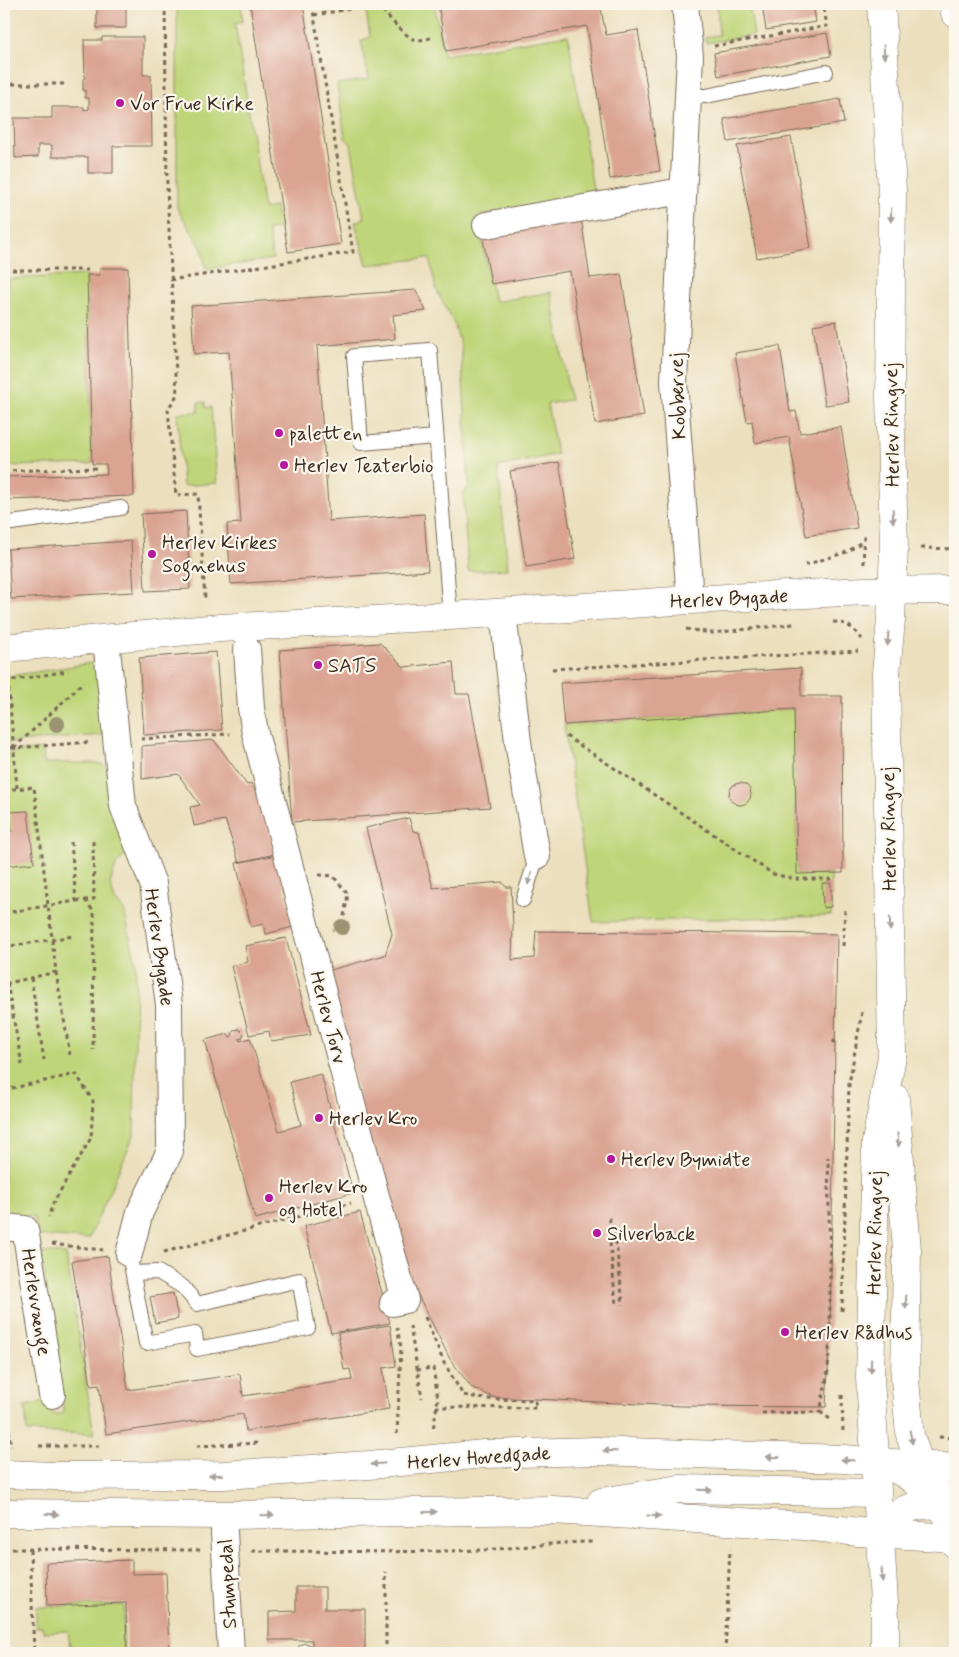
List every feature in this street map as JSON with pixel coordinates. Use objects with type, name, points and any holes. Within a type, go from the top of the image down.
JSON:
[{"type":"main road","name":"Herlev Ringvej","points":[[881,4],[892,190],[890,397],[894,530],[886,673],[892,1056],[876,1142],[870,1378],[885,1618],[884,1653]]},
{"type":"main road","points":[[955,4],[955,13]]},
{"type":"main road","name":"Herlev Bygade","points":[[4,648],[105,657],[220,628],[502,613],[690,600],[866,591],[955,590]]},
{"type":"main road","points":[[892,1056],[907,1250],[905,1336],[907,1406],[910,1435],[920,1466],[946,1500],[955,1544]]},
{"type":"main road","name":"Herlev Hovedgade","points":[[4,1474],[55,1476],[224,1475],[369,1465],[484,1454],[596,1451],[874,1462],[955,1468]]},
{"type":"main road","points":[[874,1462],[897,1470],[946,1500]]},
{"type":"main road","points":[[553,1510],[679,1489],[876,1493],[946,1500]]},
{"type":"main road","points":[[879,1532],[897,1513],[912,1507],[946,1500]]},
{"type":"main road","points":[[4,1513],[222,1515],[553,1510],[955,1538]]},
{"type":"street","name":"Kobbervej","points":[[686,4],[689,50],[674,382],[690,600]]},
{"type":"street","points":[[486,226],[682,191]]},
{"type":"street","points":[[502,613],[518,742],[537,856]]},
{"type":"street","name":"Herlev Torv","points":[[247,649],[251,708],[255,733],[376,1196],[399,1302]]},
{"type":"street","name":"Herlev Bygade","points":[[105,657],[117,740],[123,806],[153,884],[169,1005],[170,1151],[140,1212],[131,1263]]},
{"type":"street","name":"Herlevvænge","points":[[4,1227],[25,1229],[35,1241],[52,1395]]},
{"type":"street","name":"Stumpedal","points":[[222,1515],[230,1653]]},
{"type":"lane","points":[[687,96],[706,96],[826,72]]},
{"type":"lane","points":[[436,437],[361,443],[354,356],[430,350],[450,616]]},
{"type":"lane","points":[[4,524],[121,508]]},
{"type":"lane","points":[[523,900],[537,856]]},
{"type":"lane","points":[[131,1263],[158,1272],[183,1287],[197,1304],[299,1280],[308,1328],[198,1349],[194,1334],[146,1343],[131,1263]]},
{"type":"path","points":[[165,4],[167,188],[177,395],[168,409],[176,495],[198,494],[204,599]]},
{"type":"path","points":[[170,280],[353,252],[312,4]]},
{"type":"path","points":[[314,15],[379,4],[387,16],[413,38],[421,40],[434,37]]},
{"type":"path","points":[[689,50],[827,26],[823,4]]},
{"type":"path","points":[[4,84],[67,84]]},
{"type":"path","points":[[4,270],[92,270]]},
{"type":"path","points":[[4,471],[98,468]]},
{"type":"path","points":[[552,670],[858,651]]},
{"type":"path","points":[[18,788],[6,682],[105,657]]},
{"type":"path","points":[[13,748],[105,657]]},
{"type":"path","points":[[4,749],[117,740],[255,733]]},
{"type":"path","points":[[566,736],[773,874],[795,879],[831,878]]},
{"type":"path","points":[[4,743],[13,748]]},
{"type":"path","points":[[4,790],[34,787],[56,972],[70,1055]]},
{"type":"path","points":[[4,913],[94,899],[93,841]]},
{"type":"path","points":[[71,842],[76,901]]},
{"type":"path","points":[[293,878],[312,875],[333,876],[348,894],[342,927],[308,938]]},
{"type":"path","points":[[85,900],[94,912],[93,1050]]},
{"type":"path","points":[[843,946],[845,909]]},
{"type":"path","points":[[4,947],[74,936]]},
{"type":"path","points":[[22,1065],[6,984],[56,972]]},
{"type":"path","points":[[31,978],[44,1060]]},
{"type":"path","points":[[842,1318],[849,1084],[863,1008]]},
{"type":"path","points":[[4,1090],[76,1074],[93,1101],[91,1138],[52,1205],[35,1241],[131,1263],[158,1254],[376,1196]]},
{"type":"path","points":[[820,1412],[828,1371],[832,1330],[832,1263],[828,1156]]},
{"type":"path","points":[[609,1218],[616,1242],[623,1305]]},
{"type":"path","points":[[610,1243],[616,1305]]},
{"type":"path","points":[[422,1398],[417,1370],[399,1302],[418,1298],[444,1363],[463,1394],[485,1399],[535,1400],[536,1408],[436,1407]]},
{"type":"path","points":[[397,1434],[401,1347]]},
{"type":"path","points":[[417,1370],[432,1368],[438,1398],[433,1430]]},
{"type":"path","points":[[828,1371],[834,1371]]},
{"type":"path","points":[[842,1388],[842,1407]]},
{"type":"path","points":[[4,1398],[11,1446]]},
{"type":"path","points":[[762,1413],[820,1412],[830,1419]]},
{"type":"path","points":[[4,1549],[389,1552],[484,1550],[563,1542],[600,1542]]},
{"type":"path","points":[[720,1548],[739,1549]]},
{"type":"path","points":[[725,1653],[730,1549]]},
{"type":"path","points":[[30,1550],[34,1653]]},
{"type":"path","points":[[386,1572],[386,1653]]},
{"type":"green space","points":[[177,4],[241,4],[243,21],[235,23],[264,209],[276,207],[280,228],[268,230],[273,259],[206,269],[202,249],[177,208]]},
{"type":"green space","points":[[407,4],[434,4],[444,55],[568,35],[594,195],[477,216],[494,302],[551,292],[570,400],[547,404],[557,454],[498,467],[508,569],[468,571],[463,494],[469,486],[461,346],[454,324],[436,289],[429,258],[367,265],[355,222],[364,219],[351,144],[345,138],[337,84],[369,79],[361,41],[370,37],[366,11]]},
{"type":"green space","points":[[717,4],[749,4],[754,35],[706,43],[705,37],[719,35]]},
{"type":"green space","points":[[87,275],[92,464],[4,466],[4,290],[8,290],[8,279]]},
{"type":"green space","points":[[205,402],[206,408],[211,407],[217,483],[183,486],[177,413],[198,412],[198,403]]},
{"type":"green space","points":[[98,662],[103,735],[4,743],[4,677]]},
{"type":"green space","points":[[794,709],[797,874],[831,874],[831,916],[593,922],[564,725]]},
{"type":"green space","points":[[43,749],[44,763],[96,763],[107,768],[130,850],[116,865],[110,884],[115,900],[124,910],[136,963],[134,1135],[89,1239],[38,1236],[34,1217],[4,1214],[4,753]]},
{"type":"green space","points":[[41,1252],[66,1254],[94,1434],[27,1432],[25,1406],[50,1401],[53,1415],[64,1413]]},
{"type":"green space","points":[[124,1605],[123,1653],[45,1653],[44,1649],[70,1647],[68,1631],[43,1632],[43,1627],[36,1627],[36,1607]]},
{"type":"building","points":[[97,4],[126,4],[126,28],[97,28]]},
{"type":"building","points":[[250,4],[303,4],[341,244],[288,252]]},
{"type":"building","points":[[438,4],[600,4],[606,35],[638,30],[660,171],[610,179],[587,26],[446,51]]},
{"type":"building","points":[[762,4],[813,4],[816,22],[766,30]]},
{"type":"building","points":[[827,33],[831,56],[718,76],[714,53]]},
{"type":"building","name":"Vor Frue Kirke","points":[[102,37],[143,37],[143,75],[151,75],[152,146],[113,146],[113,173],[88,173],[88,157],[52,157],[52,145],[38,145],[38,157],[15,158],[14,118],[52,118],[52,107],[84,107],[84,110],[89,109],[89,98],[85,98],[85,90],[83,90],[83,79],[85,78],[84,40],[102,40]]},
{"type":"building","points":[[840,99],[844,123],[728,142],[724,119]]},
{"type":"building","points":[[791,137],[811,248],[757,258],[737,146]]},
{"type":"building","points":[[581,217],[590,278],[621,274],[644,416],[595,424],[570,271],[491,284],[482,233]]},
{"type":"building","points":[[100,268],[128,268],[134,496],[5,500],[5,477],[107,474],[106,464],[92,464],[87,275],[100,275]]},
{"type":"building","name":"paletten","points":[[416,290],[426,311],[393,315],[395,339],[317,346],[329,521],[424,514],[428,571],[231,584],[227,524],[241,523],[229,352],[194,354],[191,306]]},
{"type":"building","points":[[836,321],[849,402],[825,405],[813,325]]},
{"type":"building","points":[[780,346],[790,412],[796,411],[800,433],[841,427],[857,528],[806,536],[789,437],[755,443],[752,421],[747,422],[735,353]]},
{"type":"building","points":[[559,462],[575,559],[526,567],[510,471]]},
{"type":"building","points":[[186,511],[190,589],[145,591],[141,514]]},
{"type":"building","points":[[131,541],[134,592],[11,599],[8,549]]},
{"type":"building","points":[[380,643],[404,667],[453,662],[456,694],[469,694],[490,807],[292,822],[280,650]]},
{"type":"building","points":[[216,652],[222,730],[144,735],[139,658]]},
{"type":"building","points":[[801,668],[801,696],[842,696],[843,873],[797,874],[794,709],[564,725],[560,683]]},
{"type":"building","points":[[214,740],[247,785],[251,783],[265,811],[275,854],[239,862],[225,820],[194,826],[190,807],[200,805],[178,774],[142,779],[142,746]]},
{"type":"building","points":[[736,783],[744,783],[751,790],[751,798],[744,805],[736,805],[729,798],[729,790]]},
{"type":"building","points":[[28,811],[34,863],[4,866],[4,832],[12,831],[10,812]]},
{"type":"building","points":[[409,818],[413,831],[419,832],[433,888],[502,882],[506,887],[511,887],[512,960],[534,958],[536,931],[837,934],[830,1330],[826,1407],[682,1406],[492,1397],[471,1387],[450,1359],[416,1291],[406,1286],[327,971],[385,955],[392,934],[366,828]]},
{"type":"building","points":[[277,855],[293,927],[266,934],[263,924],[251,927],[236,863]]},
{"type":"building","points":[[822,883],[831,883],[831,907],[823,908]]},
{"type":"building","points":[[286,938],[311,1035],[271,1041],[269,1031],[249,1035],[231,966],[248,962],[245,946]]},
{"type":"building","points":[[239,1029],[244,1034],[239,1039],[240,1041],[250,1038],[279,1131],[301,1125],[290,1082],[321,1074],[353,1193],[255,1219],[205,1040],[228,1034],[230,1037],[234,1030]]},
{"type":"building","points":[[360,1212],[390,1323],[331,1333],[304,1226]]},
{"type":"building","points":[[108,1256],[128,1390],[240,1374],[243,1396],[352,1380],[350,1369],[344,1370],[338,1333],[390,1325],[396,1366],[383,1368],[389,1409],[246,1431],[243,1414],[106,1434],[99,1385],[91,1386],[72,1261]]},
{"type":"building","points":[[173,1293],[178,1319],[155,1323],[150,1297]]},
{"type":"building","points":[[132,1560],[132,1574],[166,1573],[169,1653],[127,1653],[126,1603],[47,1606],[46,1563]]},
{"type":"building","points":[[4,1568],[7,1568],[7,1653],[4,1653]]},
{"type":"building","points":[[296,1587],[325,1587],[325,1609],[365,1609],[365,1653],[312,1653],[312,1640],[269,1640],[269,1612],[296,1611]]},
{"type":"place","name":"Vor Frue Kirke","points":[[120,103]]},
{"type":"place","name":"paletten","points":[[279,433]]},
{"type":"place","name":"Herlev Teaterbio","points":[[284,465]]},
{"type":"place","name":"Herlev Kirkes Sognehus","points":[[152,554]]},
{"type":"place","name":"SATS","points":[[318,665]]},
{"type":"place","name":"Herlev Kro","points":[[319,1118]]},
{"type":"place","name":"Herlev Bymidte","points":[[611,1159]]},
{"type":"place","name":"Herlev Kro og Hotel","points":[[269,1198]]},
{"type":"place","name":"Silverback","points":[[597,1233]]},
{"type":"place","name":"Herlev Rådhus","points":[[785,1332]]}]
